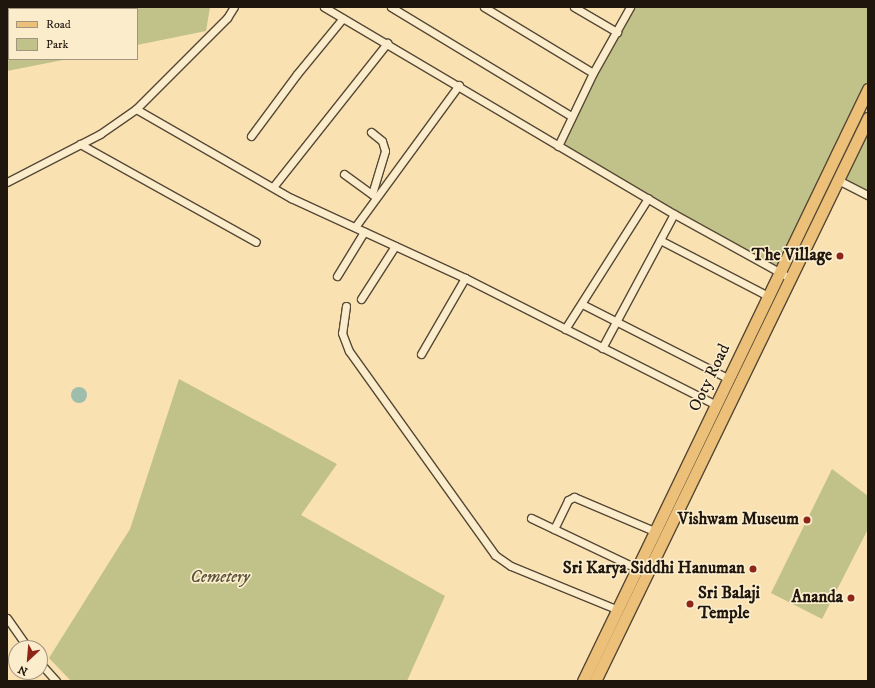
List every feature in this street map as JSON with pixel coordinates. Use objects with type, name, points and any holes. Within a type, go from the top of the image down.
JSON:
[{"type":"main road","name":"Ooty Road","points":[[583,681],[616,609],[729,379],[868,89]]},
{"type":"main road","name":"Ooty Road","points":[[595,681],[868,118]]},
{"type":"street","points":[[7,182],[80,144],[136,109],[234,7]]},
{"type":"street","points":[[391,7],[571,116]]},
{"type":"street","points":[[484,7],[593,72]]},
{"type":"street","points":[[574,7],[617,32]]},
{"type":"street","points":[[558,146],[593,72],[630,7]]},
{"type":"street","points":[[329,8],[343,18],[459,85],[558,146],[674,214],[790,278]]},
{"type":"street","points":[[251,136],[297,74],[343,18]]},
{"type":"street","points":[[273,187],[387,43]]},
{"type":"street","points":[[355,228],[375,196],[459,85]]},
{"type":"street","points":[[136,109],[273,187],[355,228],[465,278],[716,405]]},
{"type":"street","points":[[372,132],[382,141],[385,151],[375,196]]},
{"type":"street","points":[[80,144],[256,242]]},
{"type":"street","points":[[344,174],[375,196]]},
{"type":"street","points":[[838,180],[868,195]]},
{"type":"street","points":[[565,329],[648,198]]},
{"type":"street","points":[[602,348],[674,214]]},
{"type":"street","points":[[337,276],[364,232]]},
{"type":"street","points":[[660,240],[768,296]]},
{"type":"street","points":[[361,299],[395,246]]},
{"type":"street","points":[[421,354],[465,278]]},
{"type":"street","points":[[582,304],[729,379]]},
{"type":"street","points":[[346,306],[342,333],[348,351],[495,555],[511,566],[616,609]]},
{"type":"street","points":[[554,529],[568,500],[574,497],[654,531]]},
{"type":"street","points":[[531,518],[636,568]]},
{"type":"street","points":[[7,618],[22,640]]},
{"type":"street","points":[[48,672],[56,681]]},
{"type":"green space","points":[[7,7],[210,7],[206,31],[138,45],[138,8],[8,8],[8,60],[63,60],[7,71]]},
{"type":"green space","points":[[627,7],[868,7],[868,93],[780,272],[558,146]]},
{"type":"green space","points":[[868,118],[868,195],[838,180]]},
{"type":"green space","name":"Cemetery","points":[[179,379],[337,464],[301,515],[445,596],[407,681],[71,681],[49,658],[130,529]]},
{"type":"green space","points":[[832,469],[868,496],[868,529],[822,619],[771,593]]},
{"type":"shaded area","points":[[79,387],[85,389],[87,395],[85,401],[79,403],[73,401],[71,395],[73,389]]},
{"type":"place","name":"The Village","points":[[840,256]]},
{"type":"place","name":"Vishwam Museum","points":[[807,520]]},
{"type":"place","name":"Sri Karya Siddhi Hanuman","points":[[753,569]]},
{"type":"place","name":"Ananda","points":[[851,598]]},
{"type":"place","name":"Sri Balaji Temple","points":[[690,604]]}]
